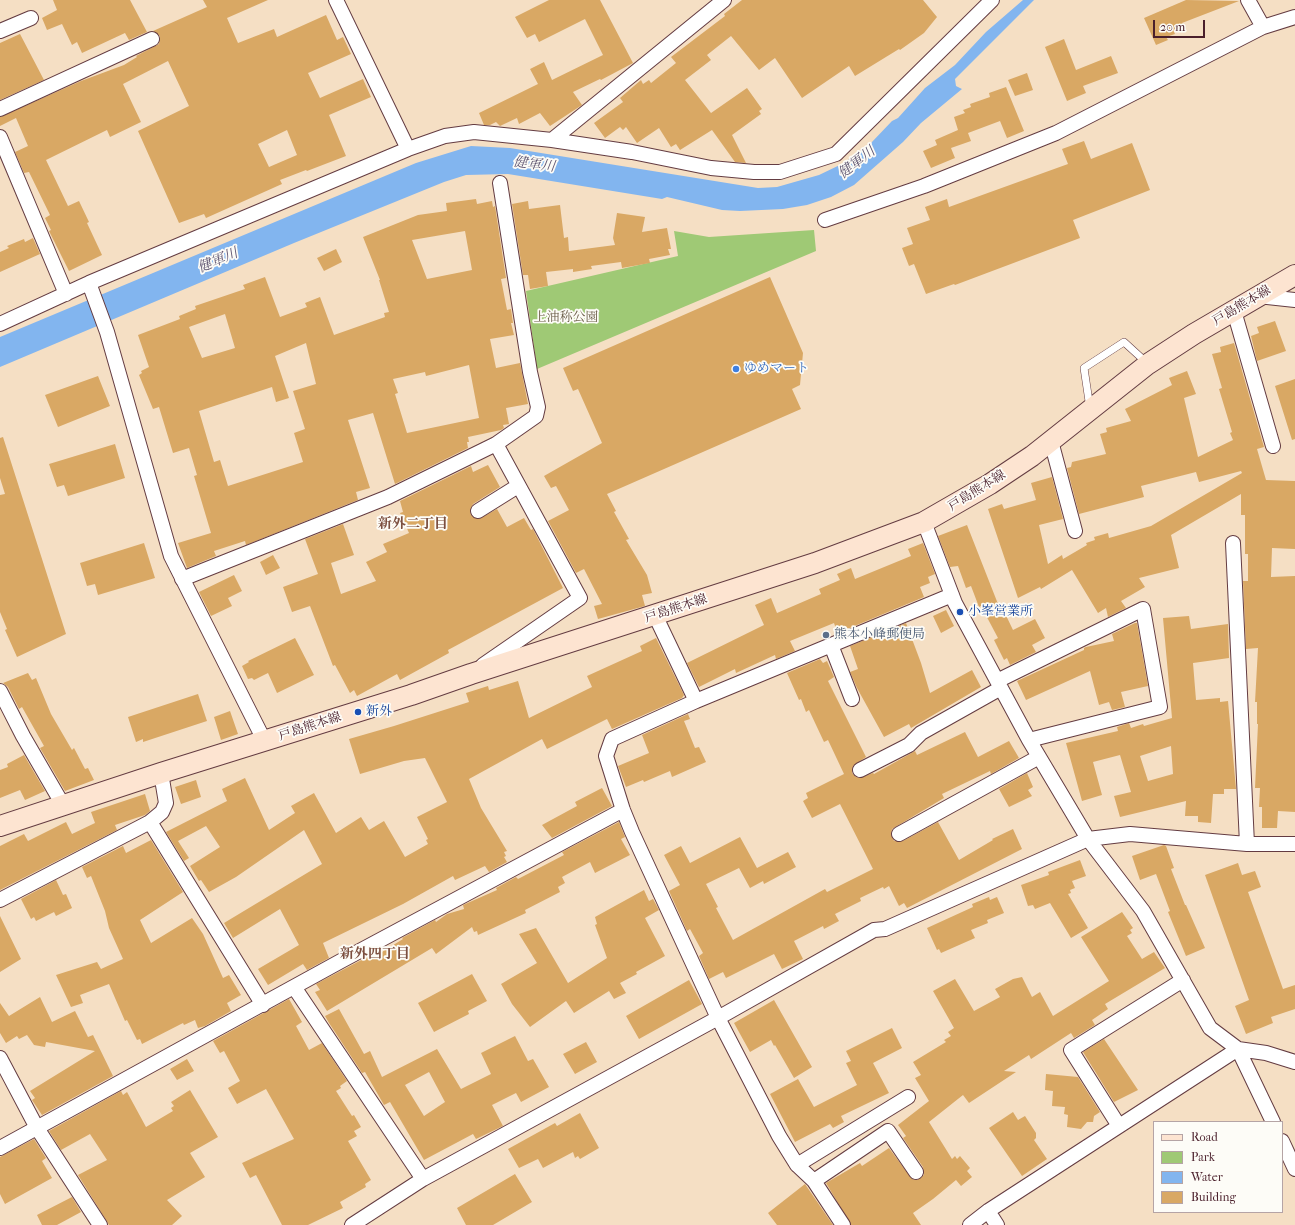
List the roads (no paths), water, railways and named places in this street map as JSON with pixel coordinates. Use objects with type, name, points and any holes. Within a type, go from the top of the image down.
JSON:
[{"type":"main road","name":"戸島熊本線","points":[[0,826],[161,773],[265,742],[411,695],[471,674],[815,563],[924,522],[990,484],[1051,441],[1148,364],[1295,274]]},
{"type":"street","points":[[336,0],[408,149]]},
{"type":"street","points":[[552,140],[724,0]]},
{"type":"street","points":[[0,324],[66,294],[91,287],[408,149],[444,136],[474,132],[552,140],[632,152],[711,168],[754,172],[780,172],[836,154],[992,0]]},
{"type":"street","points":[[1248,0],[1263,27]]},
{"type":"street","points":[[825,220],[924,186],[1056,133],[1263,27],[1295,17]]},
{"type":"street","points":[[0,31],[31,18]]},
{"type":"street","points":[[0,109],[152,39]]},
{"type":"street","points":[[0,137],[66,294]]},
{"type":"street","points":[[182,579],[388,497],[496,444],[536,416],[538,407],[530,372],[500,183]]},
{"type":"street","points":[[91,287],[107,332],[171,556],[265,742]]},
{"type":"street","points":[[1258,296],[1295,300]]},
{"type":"street","points":[[1234,311],[1273,446]]},
{"type":"street","points":[[1051,441],[1075,531]]},
{"type":"street","points":[[471,674],[580,598],[496,444]]},
{"type":"street","points":[[478,511],[503,497],[518,486]]},
{"type":"street","points":[[924,522],[952,596],[1029,740],[1088,840],[1143,911],[1210,1028],[1238,1049],[1266,1054],[1295,1062]]},
{"type":"street","points":[[1233,542],[1247,844]]},
{"type":"street","points":[[843,1225],[814,1181],[797,1165],[779,1136],[718,1018],[623,810],[606,756],[612,739],[696,700],[952,596]]},
{"type":"street","points":[[860,770],[908,745],[921,733],[999,684],[1144,609],[1160,707],[1029,740]]},
{"type":"street","points":[[655,615],[696,700]]},
{"type":"street","points":[[831,645],[852,699]]},
{"type":"street","points":[[0,691],[23,736],[63,805]]},
{"type":"street","points":[[899,834],[1039,757]]},
{"type":"street","points":[[0,900],[150,822],[162,812],[166,804],[161,773]]},
{"type":"street","points":[[0,1148],[294,987],[623,810]]},
{"type":"street","points":[[150,822],[263,1005]]},
{"type":"street","points":[[352,1225],[423,1179],[570,1097],[718,1018],[874,930],[885,929],[1088,840],[1130,834],[1247,844],[1295,844]]},
{"type":"street","points":[[1119,1126],[1071,1050],[1183,980]]},
{"type":"street","points":[[294,987],[423,1179]]},
{"type":"street","points":[[1238,1049],[1273,1121]]},
{"type":"street","points":[[970,1225],[988,1211],[1238,1049]]},
{"type":"street","points":[[0,1058],[37,1128],[100,1225]]},
{"type":"street","points":[[797,1165],[908,1097]]},
{"type":"street","points":[[814,1181],[888,1131],[916,1172]]},
{"type":"street","points":[[1283,1144],[1295,1169]]},
{"type":"street","points":[[988,1211],[997,1225]]},
{"type":"lane","points":[[1090,410],[1084,368],[1124,342],[1148,364]]},
{"type":"water","name":"健軍川","points":[[1023,0],[1034,0],[955,79],[956,86],[962,89],[921,123],[903,142],[854,185],[831,197],[807,205],[783,209],[740,211],[722,210],[667,197],[662,199],[508,174],[466,175],[444,182],[294,243],[0,367],[0,337],[416,163],[471,146],[510,148],[758,188],[777,187],[819,175],[844,163],[871,143],[892,121],[898,118],[925,88],[955,65],[986,32]]},
{"type":"place","name":"ゆめマート","points":[[736,369]]},
{"type":"place","name":"小峯営業所","points":[[960,612]]},
{"type":"place","name":"熊本小峰郵便局","points":[[826,635]]},
{"type":"place","name":"新外","points":[[358,712]]},
{"type":"district","name":"新外二丁目","points":[[413,525]]},
{"type":"district","name":"新外四丁目","points":[[375,955]]},
{"type":"park label","name":"上油称公園","points":[[566,318]]}]
